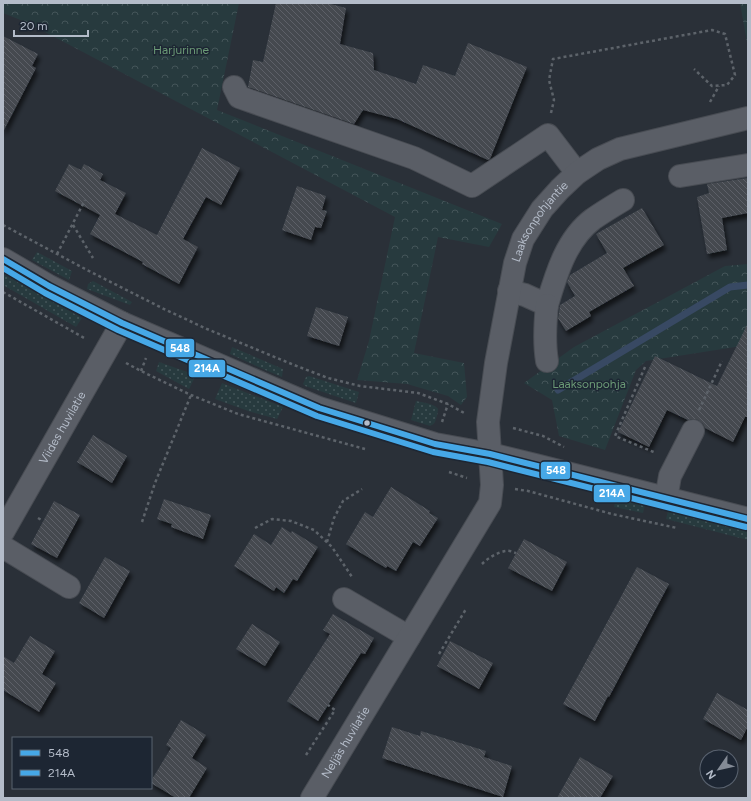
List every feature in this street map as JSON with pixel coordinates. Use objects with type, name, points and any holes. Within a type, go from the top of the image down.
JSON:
[{"type":"street","points":[[234,87],[239,97],[414,158],[472,186],[548,135],[577,173]]},
{"type":"street","name":"Laaksonpohjantie","points":[[490,454],[488,422],[496,363],[509,291],[515,263],[523,239],[542,209],[577,173],[598,159],[620,149],[747,123]]},
{"type":"street","points":[[680,176],[748,165]]},
{"type":"street","points":[[547,361],[545,348],[546,305],[554,280],[565,254],[578,233],[593,219],[623,200]]},
{"type":"street","points":[[3,259],[49,286],[122,323],[319,408],[435,444],[490,454],[748,519]]},
{"type":"street","points":[[509,291],[525,295],[546,305]]},
{"type":"street","name":"Viides huvilatie","points":[[3,532],[122,323]]},
{"type":"street","points":[[666,498],[670,476],[693,431]]},
{"type":"street","name":"Neljäs huvilatie","points":[[312,798],[490,503],[492,485],[490,454]]},
{"type":"street","points":[[3,547],[69,587]]},
{"type":"street","points":[[350,602],[410,636]]},
{"type":"path","points":[[550,115],[554,100],[549,80],[553,59],[712,30],[724,34],[735,75],[727,85],[712,86],[694,69]]},
{"type":"path","points":[[708,107],[719,86]]},
{"type":"path","points":[[57,254],[85,200]]},
{"type":"path","points":[[73,224],[93,258]]},
{"type":"path","points":[[3,225],[207,330],[328,378],[354,384],[418,393],[448,404],[467,415],[488,422]]},
{"type":"path","points":[[693,431],[695,420],[722,361]]},
{"type":"path","points":[[645,367],[615,436],[677,462]]},
{"type":"path","points":[[142,522],[155,483],[191,395]]},
{"type":"path","points":[[441,426],[448,404]]},
{"type":"path","points":[[327,542],[334,518],[343,501],[362,489]]},
{"type":"path","points":[[255,528],[272,519],[291,521],[314,530],[332,547],[353,580],[350,602]]},
{"type":"path","points":[[479,567],[497,554],[507,551],[516,553]]},
{"type":"path","points":[[439,654],[466,609]]},
{"type":"path","points":[[306,755],[335,710],[328,705]]},
{"type":"green space","name":"Harjurinne","points":[[3,3],[239,3],[217,110],[502,224],[489,247],[438,237],[414,353],[464,363],[467,397],[461,405],[448,396],[407,384],[357,380],[369,341],[395,217],[28,23],[3,13]]},
{"type":"green space","points":[[740,3],[748,3],[748,48]]},
{"type":"green space","points":[[37,252],[72,271],[69,280],[32,260]]},
{"type":"green space","name":"Laaksonpohja","points":[[748,264],[748,345],[646,361],[636,370],[605,450],[559,436],[552,400],[524,383],[574,347],[725,266]]},
{"type":"green space","points":[[3,274],[82,318],[76,327],[3,285]]},
{"type":"green space","points":[[93,281],[132,302],[130,305],[87,289],[88,284]]},
{"type":"green space","points":[[232,347],[283,369],[282,377],[230,354]]},
{"type":"green space","points":[[159,362],[196,375],[189,389],[156,371]]},
{"type":"green space","points":[[309,376],[359,392],[356,403],[305,386],[303,384],[306,377]]},
{"type":"green space","points":[[222,383],[283,407],[277,419],[251,412],[215,399]]},
{"type":"green space","points":[[416,401],[437,407],[436,420],[432,425],[430,426],[411,420]]},
{"type":"green space","points":[[616,497],[645,505],[643,513],[614,507]]},
{"type":"green space","points":[[668,511],[748,532],[748,540],[666,519]]},
{"type":"building","points":[[276,3],[327,3],[346,8],[340,44],[373,53],[374,70],[416,84],[423,65],[455,76],[468,43],[527,67],[490,159],[488,160],[397,119],[363,110],[354,124],[248,87],[253,60],[263,62]]},
{"type":"building","points":[[3,36],[38,54],[32,66],[36,68],[3,132]]},
{"type":"building","points":[[202,148],[240,168],[221,205],[206,197],[183,239],[198,247],[179,284],[142,264],[143,262],[90,234],[100,215],[55,191],[69,164],[81,170],[84,164],[103,174],[100,180],[126,193],[115,214],[157,235]]},
{"type":"building","points":[[748,178],[748,213],[722,218],[727,250],[707,254],[697,197],[709,193],[707,184]]},
{"type":"building","points":[[297,186],[326,196],[322,210],[327,211],[321,228],[315,227],[311,240],[282,230]]},
{"type":"building","points":[[642,208],[664,245],[623,268],[634,286],[589,312],[591,316],[566,331],[558,318],[560,305],[575,296],[567,282],[570,275],[607,253],[596,234]]},
{"type":"building","points":[[316,307],[348,317],[339,346],[307,336]]},
{"type":"building","points":[[748,323],[748,417],[745,417],[733,442],[705,428],[698,420],[688,420],[667,410],[649,447],[618,432],[655,356],[717,386]]},
{"type":"building","points":[[93,435],[127,456],[112,483],[77,462]]},
{"type":"building","points":[[391,487],[430,511],[429,513],[438,518],[420,546],[413,542],[396,571],[387,566],[386,568],[346,544],[365,512],[373,517]]},
{"type":"building","points":[[164,499],[211,515],[203,539],[171,527],[172,524],[157,519]]},
{"type":"building","points":[[54,501],[80,515],[57,558],[31,544]]},
{"type":"building","points":[[282,527],[291,533],[292,531],[318,547],[297,581],[293,579],[284,593],[276,587],[274,591],[234,566],[254,534],[271,545]]},
{"type":"building","points":[[524,539],[567,562],[552,591],[508,568]]},
{"type":"building","points":[[105,557],[130,571],[104,618],[79,603]]},
{"type":"building","points":[[637,567],[669,584],[595,721],[563,704]]},
{"type":"building","points":[[333,614],[374,638],[365,654],[361,653],[318,721],[287,701],[330,634],[323,630]]},
{"type":"building","points":[[252,624],[280,642],[265,666],[236,649]]},
{"type":"building","points":[[30,636],[55,651],[42,674],[56,683],[39,712],[3,690],[3,656],[14,663]]},
{"type":"building","points":[[450,641],[493,663],[479,689],[437,666]]},
{"type":"building","points":[[717,693],[748,710],[748,726],[741,740],[703,719]]},
{"type":"building","points":[[181,720],[206,735],[192,758],[207,768],[189,798],[176,798],[152,784],[152,779],[171,748],[166,745]]},
{"type":"building","points":[[392,727],[420,736],[421,731],[486,751],[484,757],[512,766],[503,797],[382,758]]},
{"type":"building","points":[[580,757],[613,776],[600,798],[557,798]]},
{"type":"waterway","points":[[558,390],[730,287],[748,285]]},
{"type":"transit line","name":"548","points":[[3,259],[49,286],[122,323],[319,408],[435,444],[490,454],[748,519]]},
{"type":"transit line","name":"214A","points":[[3,268],[45,293],[118,330],[317,416],[433,452],[488,462],[746,527]]}]
